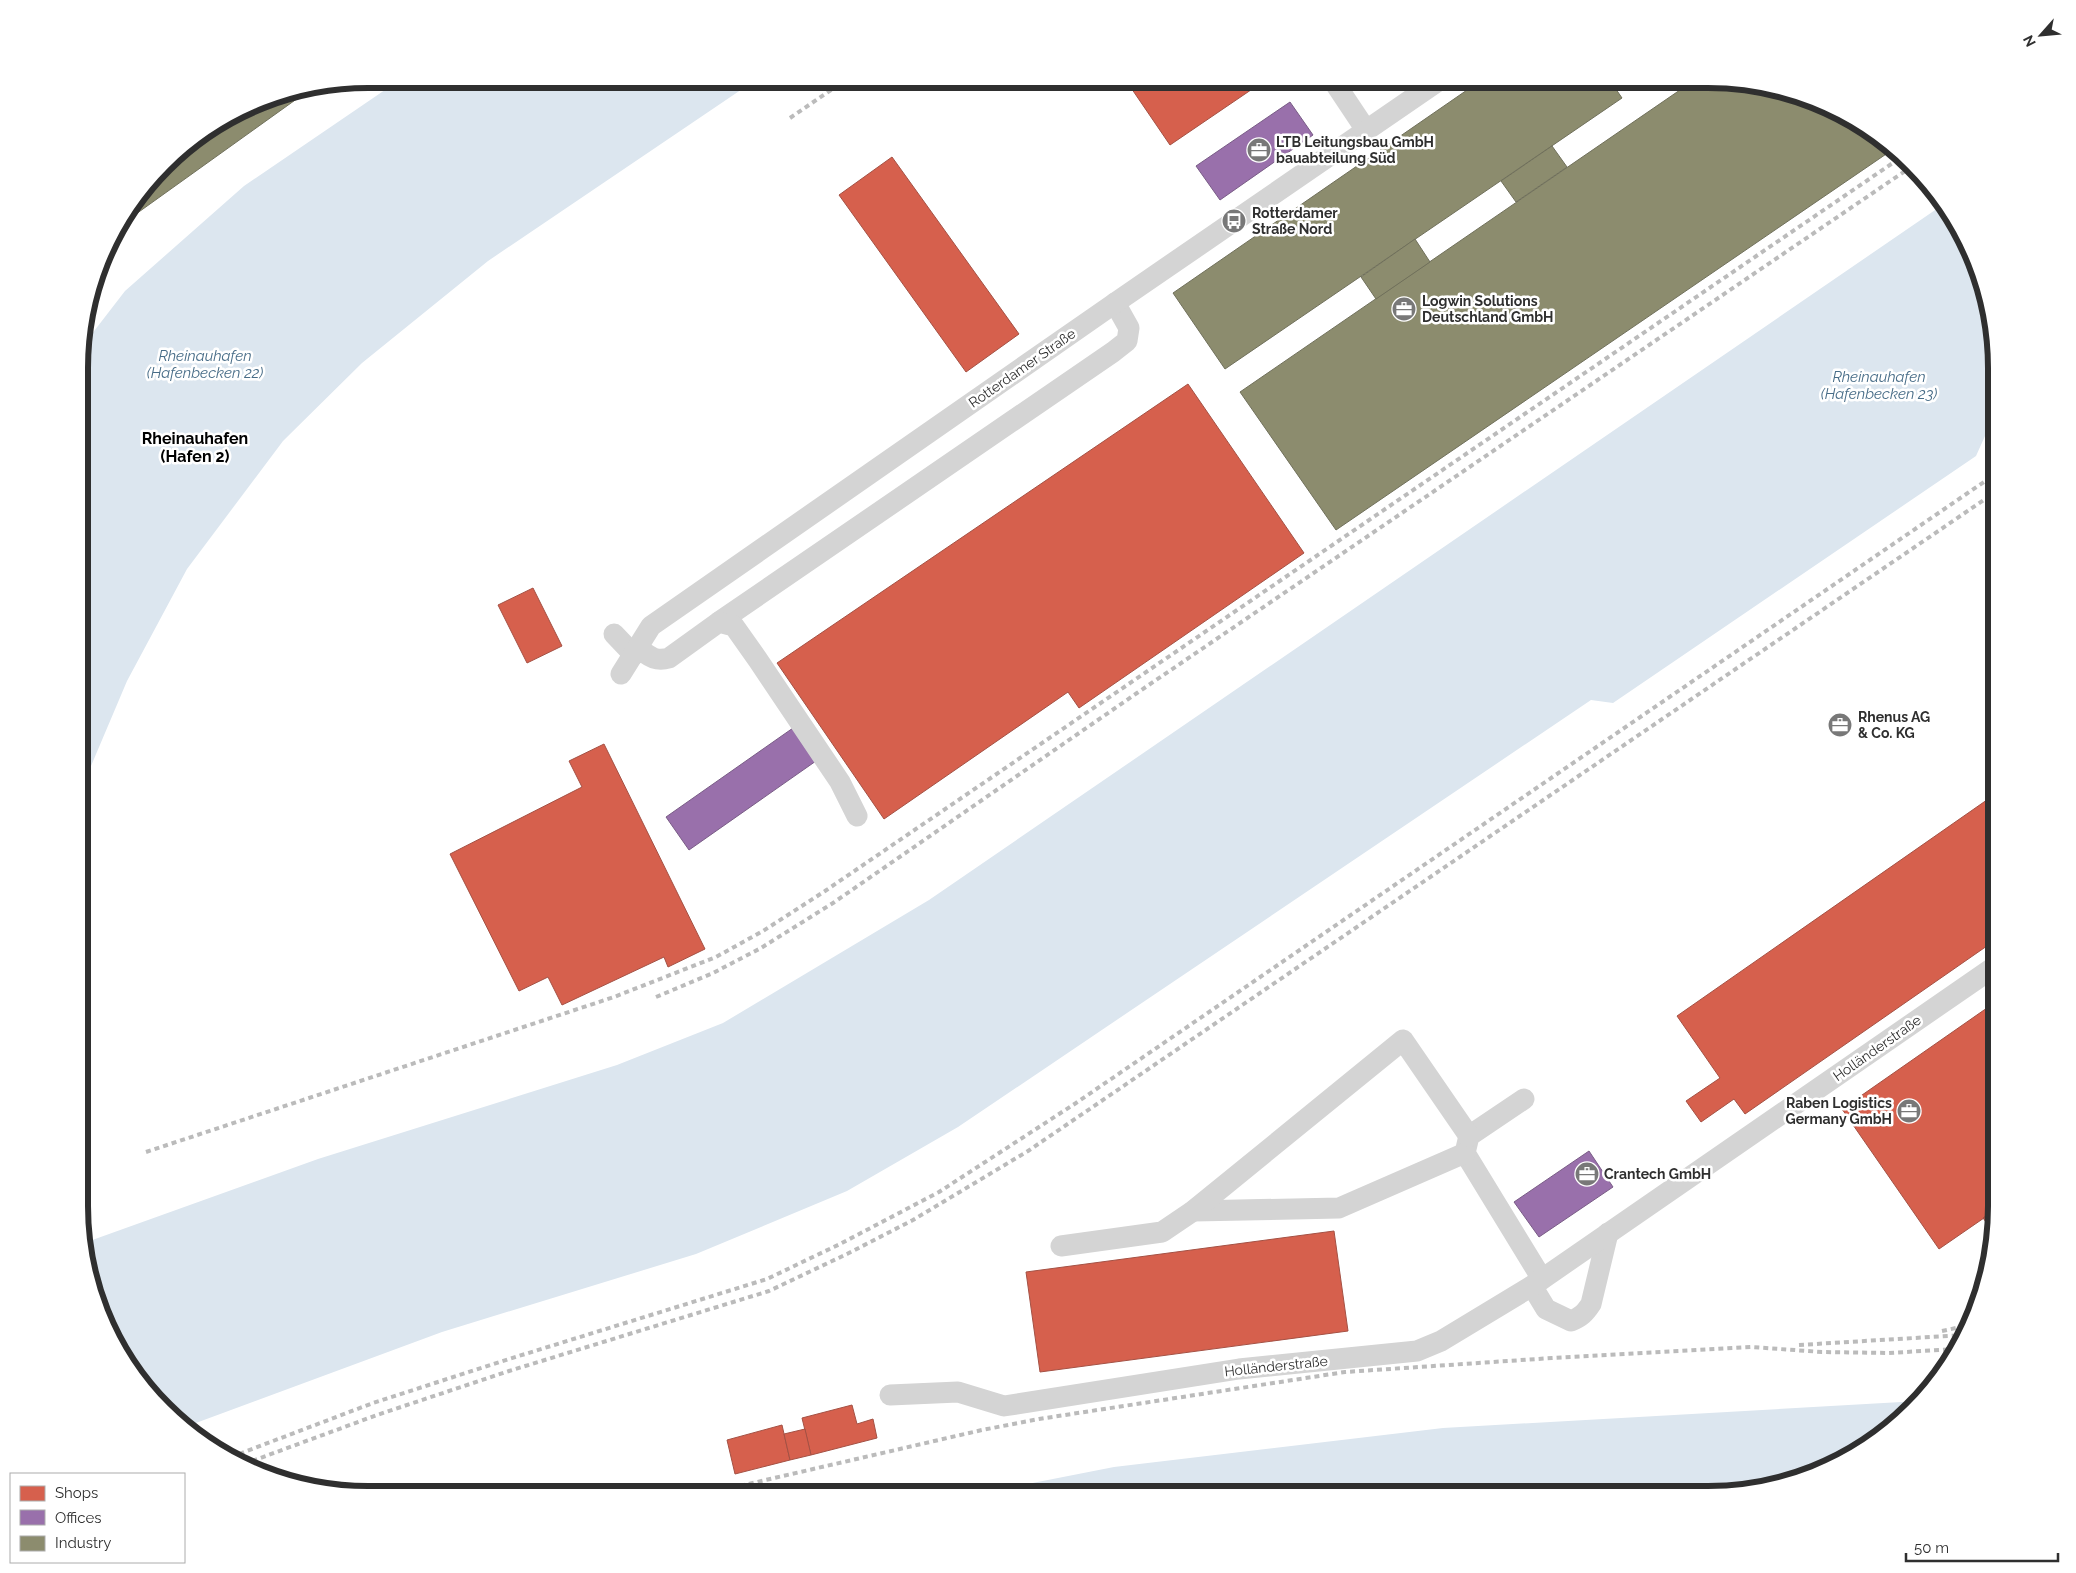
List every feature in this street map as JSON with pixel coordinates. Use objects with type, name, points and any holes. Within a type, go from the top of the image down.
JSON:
[{"type":"street","points":[[1338,88],[1366,130]]},
{"type":"street","name":"Rotterdamer Straße","points":[[621,674],[651,626],[1428,88]]},
{"type":"street","points":[[614,634],[636,652],[652,659],[669,658],[718,622],[1127,341],[1129,328],[1115,303]]},
{"type":"street","points":[[718,622],[734,626],[840,782],[857,816]]},
{"type":"street","name":"Holländerstraße","points":[[890,1395],[958,1392],[1004,1406],[1239,1369],[1417,1351],[1440,1341],[1537,1282],[1988,971]]},
{"type":"street","points":[[1061,1246],[1162,1232],[1193,1211],[1403,1040],[1467,1144],[1537,1282],[1546,1309],[1570,1320],[1579,1318],[1585,1313],[1591,1304],[1608,1234]]},
{"type":"street","points":[[1193,1211],[1339,1208],[1467,1144],[1524,1099]]},
{"type":"water","name":"Rheinauhafen (Hafenbecken 22)","points":[[388,88],[744,88],[488,261],[362,363],[283,441],[187,569],[127,681],[88,773],[89,337],[125,291],[244,186]]},
{"type":"water","name":"Rheinauhafen (Hafenbecken 23)","points":[[1938,208],[1960,243],[1974,277],[1986,331],[1988,349],[1988,429],[1976,456],[1613,703],[1591,700],[958,1127],[847,1191],[696,1254],[442,1332],[193,1424],[169,1404],[145,1376],[116,1330],[102,1296],[90,1241],[318,1159],[617,1065],[723,1023],[929,900]]},
{"type":"water","points":[[1909,1402],[1879,1428],[1833,1457],[1781,1476],[1727,1485],[1018,1486],[1114,1467],[1443,1428]]},
{"type":"building: Shops","points":[[1131,88],[1254,88],[1170,145]]},
{"type":"building: Shops","points":[[892,157],[1019,334],[966,372],[839,195]]},
{"type":"building: Shops","points":[[1188,384],[1304,553],[1079,708],[1068,692],[884,819],[777,663]]},
{"type":"building: Shops","points":[[533,588],[562,646],[527,663],[498,605]]},
{"type":"building: Shops","points":[[604,744],[705,949],[668,967],[664,957],[562,1005],[548,977],[519,991],[450,854],[582,787],[569,761]]},
{"type":"building: Shops","points":[[1988,799],[1988,945],[1745,1114],[1734,1099],[1701,1122],[1686,1101],[1720,1078],[1677,1016]]},
{"type":"building: Shops","points":[[1988,1007],[1988,1215],[1939,1249],[1842,1109]]},
{"type":"building: Shops","points":[[1988,1215],[1988,1225],[1983,1218]]},
{"type":"building: Shops","points":[[1334,1231],[1348,1331],[1040,1372],[1026,1272]]},
{"type":"building: Shops","points":[[852,1405],[857,1424],[873,1419],[877,1438],[811,1455],[802,1418]]},
{"type":"building: Shops","points":[[782,1425],[790,1460],[735,1474],[727,1440]]},
{"type":"building: Shops","points":[[805,1429],[811,1455],[790,1460],[784,1434]]},
{"type":"building: Offices","points":[[1290,102],[1313,135],[1220,200],[1196,166]]},
{"type":"building: Offices","points":[[793,728],[816,761],[689,850],[666,817]]},
{"type":"building: Offices","points":[[1589,1151],[1613,1187],[1539,1237],[1514,1202]]},
{"type":"building: Industry","points":[[1470,88],[1615,88],[1622,98],[1225,369],[1173,293]]},
{"type":"building: Industry","name":"Logwin Solutions Deutschland GmbH","points":[[1683,88],[1745,90],[1799,102],[1849,125],[1888,153],[1336,530],[1240,392]]},
{"type":"building: Industry","points":[[297,97],[298,98],[132,217],[145,197],[169,169],[197,145],[243,116],[277,102]]},
{"type":"building: Industry","points":[[1552,146],[1567,167],[1516,202],[1501,181]]},
{"type":"building: Industry","points":[[1415,239],[1430,262],[1376,299],[1361,277]]},
{"type":"railway","points":[[790,118],[834,88]]},
{"type":"railway","points":[[146,1152],[614,997],[716,957],[763,931],[825,891],[1897,160]]},
{"type":"railway","points":[[656,997],[713,973],[761,948],[833,903],[1137,693],[1907,169]]},
{"type":"railway","points":[[238,1454],[373,1403],[767,1279],[840,1244],[939,1192],[1076,1103],[1988,479]]},
{"type":"railway","points":[[252,1461],[377,1415],[509,1371],[769,1291],[913,1220],[1028,1151],[1988,497]]},
{"type":"railway","points":[[1942,1331],[1961,1327]]},
{"type":"railway","points":[[1799,1345],[1957,1335]]},
{"type":"railway","points":[[740,1486],[982,1430],[1039,1419],[1345,1372],[1751,1347],[1822,1352],[1889,1353],[1949,1349]]},
{"type":"place","name":"LTB Leitungsbau GmbH bauabteilung Süd","points":[[1259,150]]},
{"type":"place","name":"Rotterdamer Straße Nord","points":[[1234,221]]},
{"type":"place","name":"Logwin Solutions Deutschland GmbH","points":[[1404,309]]},
{"type":"place","name":"Rhenus AG & Co. KG","points":[[1840,725]]},
{"type":"place","name":"Raben Logistics Germany GmbH","points":[[1909,1111]]},
{"type":"place","name":"Crantech GmbH","points":[[1587,1174]]},
{"type":"district","name":"Rheinauhafen (Hafen 2)","points":[[195,447]]}]
